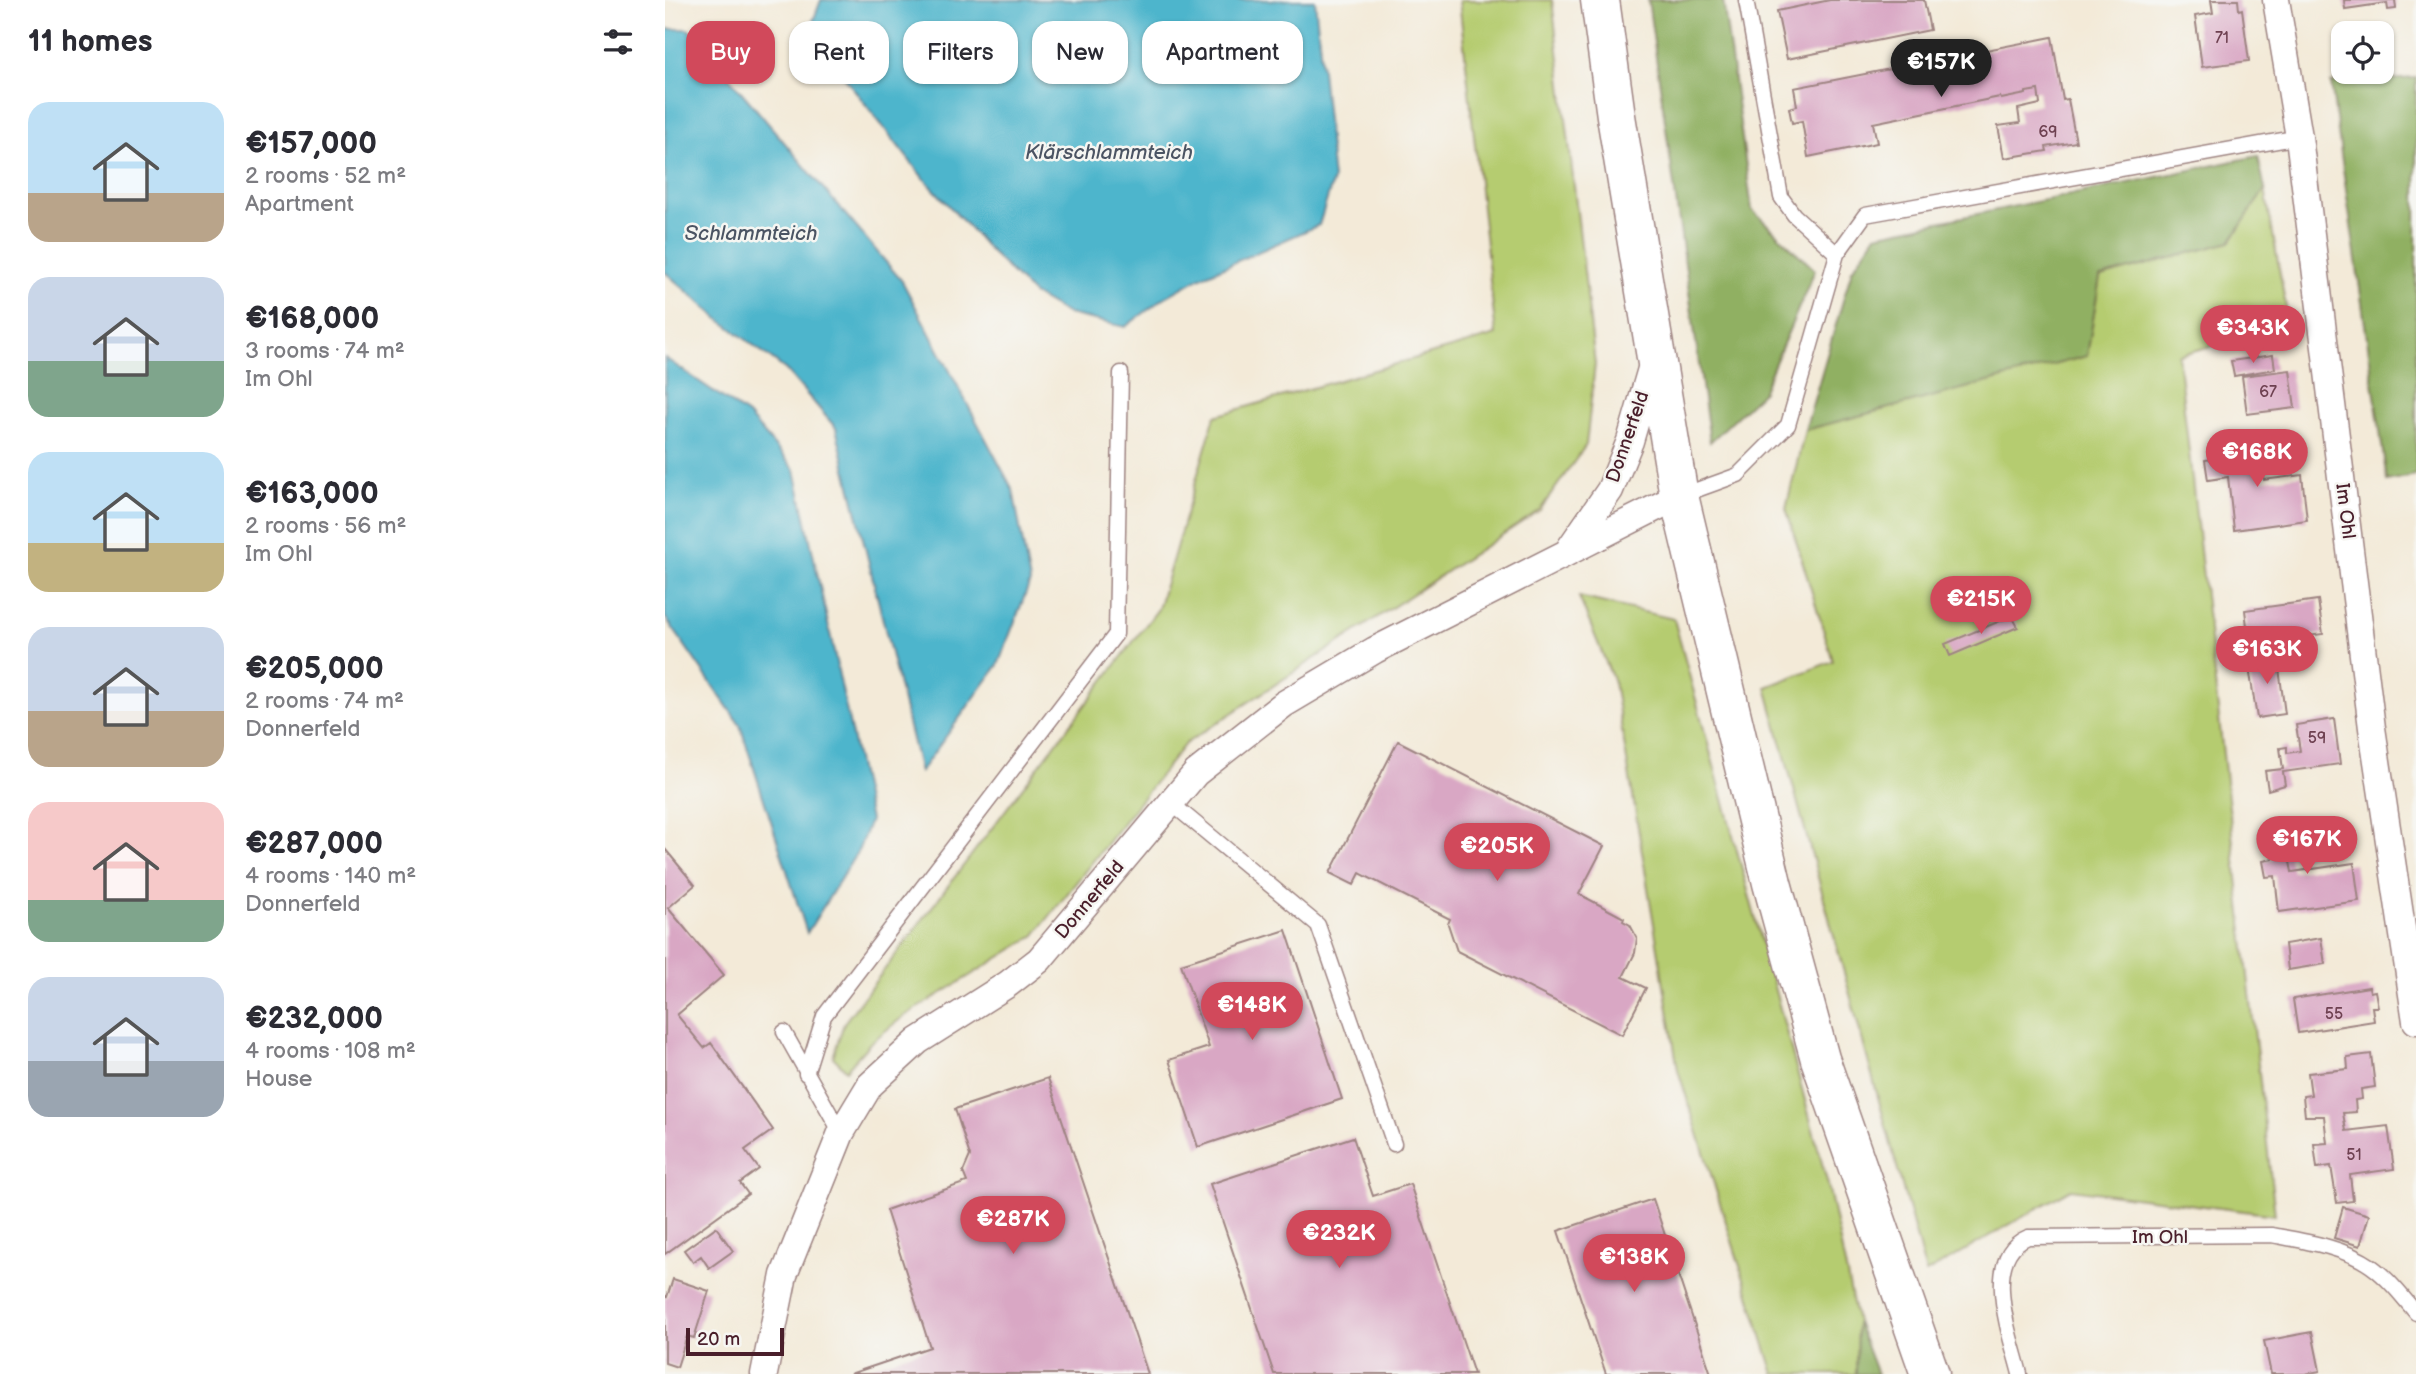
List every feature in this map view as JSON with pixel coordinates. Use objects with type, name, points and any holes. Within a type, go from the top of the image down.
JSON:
[{"type":"main road","points":[[1600,0],[1616,116],[1679,496],[1772,883],[1820,1059],[1930,1374]]},
{"type":"street","name":"Im Ohl","points":[[2276,0],[2299,137],[2372,728],[2416,1021]]},
{"type":"street","name":"Donnerfeld","points":[[1568,551],[1610,490],[1630,441],[1655,353]]},
{"type":"street","name":"Donnerfeld","points":[[764,1374],[784,1275],[841,1133],[870,1085],[918,1041],[1008,984],[1039,960],[1196,773],[1284,704],[1375,650],[1679,496]]},
{"type":"lane","points":[[1746,0],[1781,197],[1794,215],[1837,254]]},
{"type":"lane","points":[[1679,496],[1738,475],[1789,425],[1837,254],[1865,215],[2299,137]]},
{"type":"lane","points":[[806,1073],[824,1016],[1116,634],[1121,373]]},
{"type":"lane","points":[[1171,803],[1318,925],[1394,1144]]},
{"type":"lane","points":[[784,1032],[841,1133]]},
{"type":"lane","name":"Im Ohl","points":[[2020,1374],[2001,1294],[2001,1276],[2009,1251],[2019,1241],[2028,1237],[2272,1236],[2305,1241],[2355,1257],[2371,1266],[2416,1314]]},
{"type":"green space","points":[[1459,0],[1552,0],[1595,364],[1586,445],[1540,510],[1185,744],[1034,936],[903,1017],[870,1043],[846,1070],[833,1057],[844,1023],[1158,609],[1215,416],[1496,335]]},
{"type":"green space","points":[[1648,0],[1723,0],[1752,210],[1815,270],[1762,393],[1710,442]]},
{"type":"green space","points":[[2416,78],[2416,475],[2387,481],[2331,84],[2394,84],[2394,79]]},
{"type":"green space","points":[[2258,156],[2265,189],[2230,242],[2100,277],[2087,356],[1805,430],[1852,270],[1876,235]]},
{"type":"green space","points":[[2265,189],[2289,325],[2178,355],[2275,1215],[2071,1189],[1926,1273],[1766,687],[1833,661],[1786,508],[1805,430],[2087,356],[2100,277],[2230,242]]},
{"type":"green space","points":[[1579,597],[1674,619],[1828,1185],[1857,1322],[1856,1374],[1774,1374],[1678,1070],[1614,682]]},
{"type":"green space","points":[[1857,1322],[1877,1374],[1856,1374]]},
{"type":"water","name":"Klärschlammteich","points":[[821,0],[1315,0],[1333,180],[1319,225],[1201,277],[1164,298],[1125,327],[1068,314],[1033,294],[994,255],[921,175],[850,84],[889,84],[889,21],[813,21]]},
{"type":"water","name":"Schlammteich","points":[[665,29],[686,29],[686,84],[735,84],[902,281],[1013,490],[1030,582],[998,665],[920,772],[836,428],[786,370],[719,319],[665,272]]},
{"type":"water","points":[[665,358],[748,415],[795,470],[870,820],[859,849],[807,933],[740,725],[665,617]]},
{"type":"building","points":[[1830,0],[1924,0],[1930,30],[1787,59],[1777,11]]},
{"type":"building","points":[[2211,0],[2238,0],[2239,10],[2242,9],[2249,61],[2202,67],[2195,16],[2213,13]]},
{"type":"building","points":[[2344,0],[2395,0],[2396,9],[2388,10],[2387,3],[2345,9]]},
{"type":"building","points":[[2052,37],[2063,100],[2068,99],[2076,142],[2046,147],[2047,151],[2004,158],[1998,126],[2020,123],[2018,109],[2040,104],[2038,90],[1873,123],[1877,143],[1808,157],[1802,121],[1792,123],[1789,108],[1797,106],[1794,88]]},
{"type":"building","points":[[2273,355],[2275,369],[2234,376],[2231,361]]},
{"type":"building","points":[[2290,370],[2295,408],[2247,414],[2242,376]]},
{"type":"building","points":[[2259,441],[2264,480],[2302,475],[2307,520],[2234,530],[2228,477],[2208,480],[2205,460],[2225,457],[2223,445]]},
{"type":"building","points":[[2318,600],[2323,634],[2244,644],[2242,626],[2247,626],[2245,610]]},
{"type":"building","points":[[2012,616],[2018,627],[1950,656],[1945,644]]},
{"type":"building","points":[[2277,653],[2285,714],[2257,718],[2248,661]]},
{"type":"building","points":[[2334,719],[2340,764],[2283,772],[2285,785],[2268,790],[2265,771],[2283,769],[2280,748],[2287,747],[2287,753],[2300,751],[2296,725]]},
{"type":"building","points":[[1398,741],[1604,846],[1579,894],[1624,918],[1623,921],[1630,925],[1637,938],[1635,953],[1623,977],[1646,988],[1622,1035],[1457,951],[1448,924],[1450,919],[1360,873],[1354,885],[1330,873]]},
{"type":"building","points":[[2304,829],[2310,854],[2289,857],[2292,872],[2354,863],[2359,901],[2279,912],[2275,876],[2266,877],[2263,861],[2273,859],[2269,834]]},
{"type":"building","points":[[665,849],[695,885],[668,908],[724,975],[677,1015],[704,1048],[711,1043],[773,1130],[745,1150],[759,1169],[740,1183],[748,1194],[665,1254]]},
{"type":"building","points":[[1286,930],[1342,1099],[1198,1147],[1169,1060],[1209,1047],[1181,964]]},
{"type":"building","points":[[2321,938],[2325,964],[2288,970],[2285,944]]},
{"type":"building","points":[[2369,987],[2370,992],[2375,991],[2378,1007],[2372,1007],[2374,1021],[2298,1033],[2293,999]]},
{"type":"building","points":[[2371,1054],[2375,1087],[2361,1089],[2362,1099],[2355,1100],[2356,1112],[2343,1113],[2346,1131],[2388,1126],[2394,1169],[2350,1175],[2353,1201],[2337,1203],[2331,1166],[2317,1168],[2314,1144],[2327,1143],[2324,1116],[2305,1116],[2303,1096],[2311,1095],[2308,1073],[2348,1069],[2347,1057]]},
{"type":"building","points":[[1048,1078],[1148,1374],[850,1374],[930,1347],[886,1210],[967,1182],[963,1172],[970,1156],[955,1109]]},
{"type":"building","points":[[1353,1137],[1373,1196],[1410,1184],[1474,1374],[1274,1374],[1210,1184]]},
{"type":"building","points":[[1653,1199],[1711,1374],[1606,1374],[1558,1231]]},
{"type":"building","points":[[2343,1207],[2369,1215],[2360,1246],[2334,1238]]},
{"type":"building","points":[[716,1227],[733,1251],[709,1268],[701,1256],[693,1262],[684,1250]]},
{"type":"building","points":[[673,1279],[709,1291],[694,1338],[687,1336],[677,1367],[665,1363],[665,1296],[667,1297]]},
{"type":"building","points":[[2312,1332],[2320,1371],[2271,1374],[2264,1341]]}]
